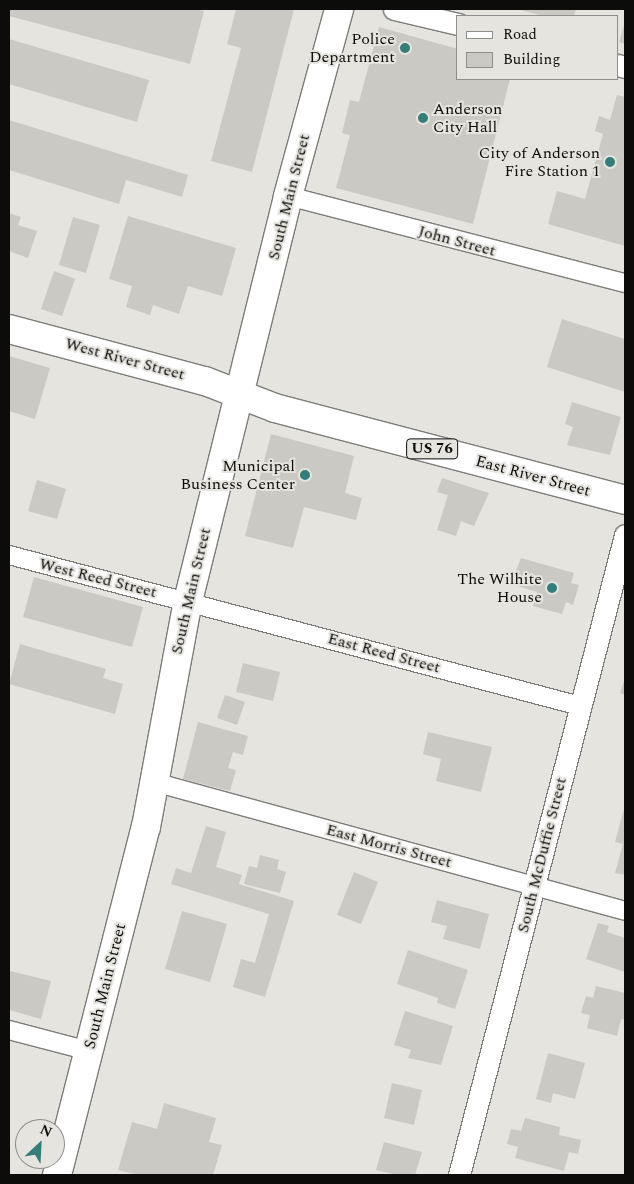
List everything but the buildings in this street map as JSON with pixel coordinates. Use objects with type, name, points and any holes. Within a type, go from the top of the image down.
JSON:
[{"type":"main road","name":"South Main Street","points":[[57,1175],[146,827],[188,601],[288,196],[339,9]]},
{"type":"main road","name":"West River Street","points":[[9,328],[205,381],[239,395]]},
{"type":"main road","name":"East River Street","points":[[239,395],[284,410],[625,500]]},
{"type":"street","points":[[394,9],[456,24]]},
{"type":"street","name":"John Street","points":[[288,196],[625,283]]},
{"type":"street","name":"South McDuffie Street","points":[[459,1175],[625,535]]},
{"type":"street","name":"West Reed Street","points":[[9,555],[188,601]]},
{"type":"street","name":"East Reed Street","points":[[188,601],[580,706]]},
{"type":"street","name":"East Morris Street","points":[[154,782],[625,911]]},
{"type":"street","points":[[9,1030],[89,1051]]},
{"type":"place","name":"Police Department","points":[[405,48]]},
{"type":"place","name":"Anderson City Hall","points":[[423,118]]},
{"type":"place","name":"City of Anderson Fire Station 1","points":[[610,162]]},
{"type":"place","name":"Municipal Business Center","points":[[305,475]]},
{"type":"place","name":"The Wilhite House","points":[[552,588]]}]
